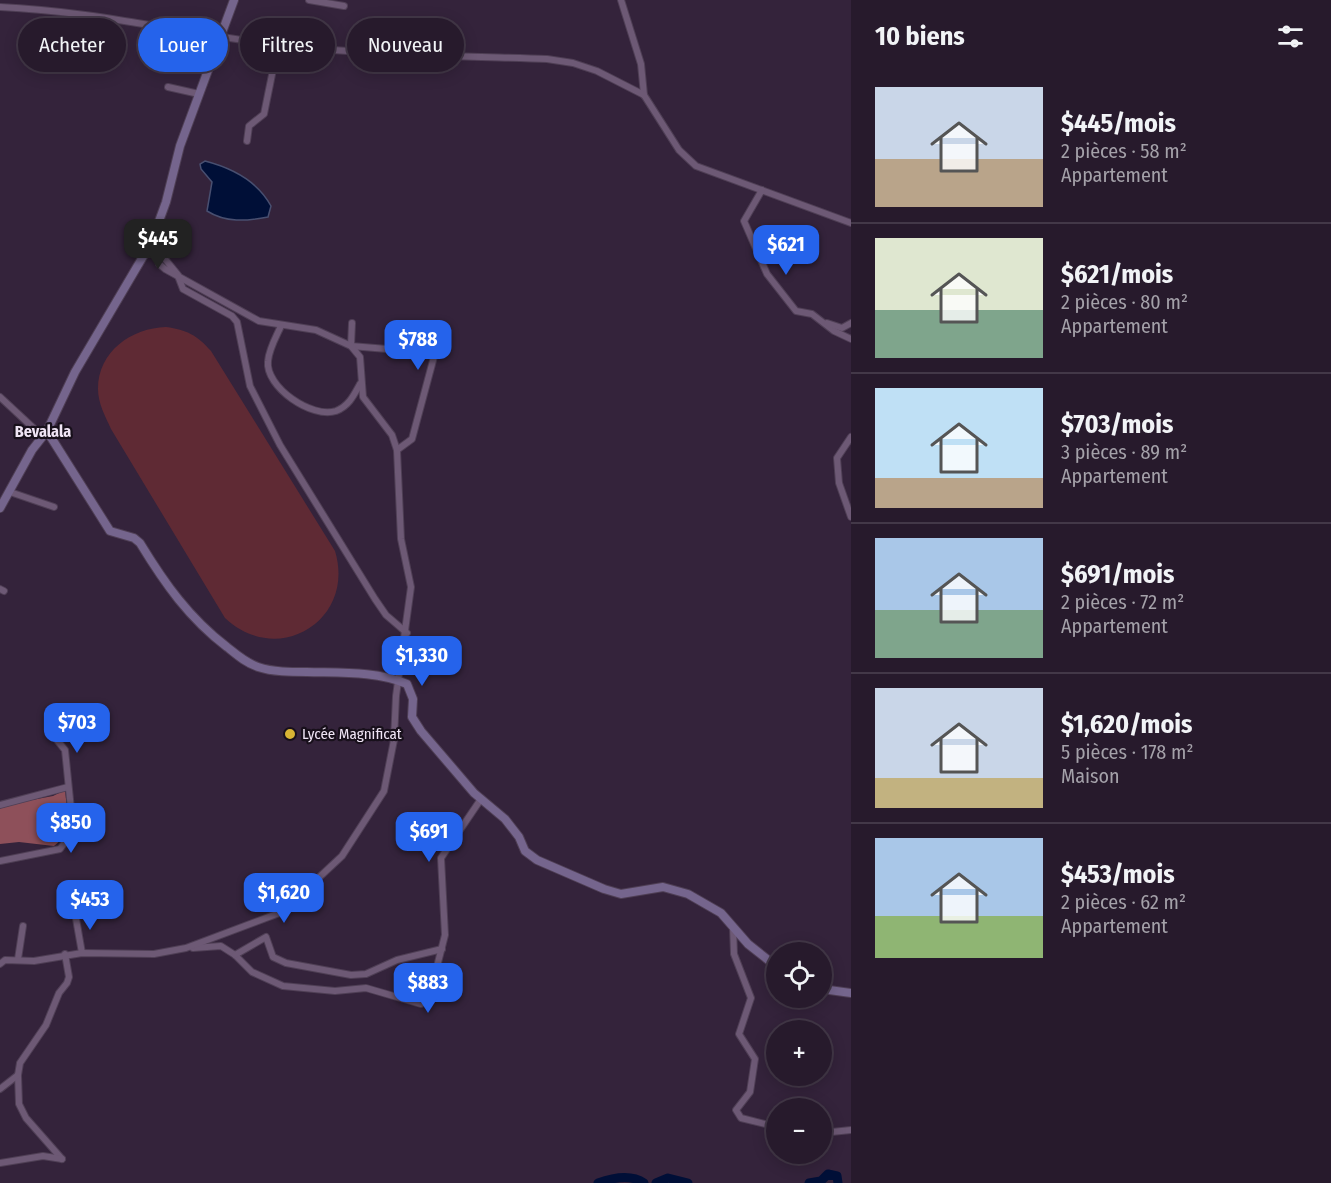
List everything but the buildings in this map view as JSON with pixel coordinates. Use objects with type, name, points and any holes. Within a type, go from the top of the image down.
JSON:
[{"type":"street","points":[[5,0],[2,8],[77,15],[138,24]]},
{"type":"street","points":[[227,18],[234,0]]},
{"type":"street","points":[[309,0],[344,6]]},
{"type":"street","points":[[621,0],[640,64],[644,95],[679,150],[690,162],[851,223]]},
{"type":"street","points":[[335,51],[360,54],[547,59],[573,63],[597,71],[644,95]]},
{"type":"street","points":[[0,508],[44,434],[75,372],[153,246],[207,72]]},
{"type":"street","points":[[247,141],[249,126],[264,114],[273,72]]},
{"type":"street","points":[[168,87],[199,94]]},
{"type":"street","points":[[762,190],[744,221],[767,274],[796,311],[812,314],[842,328],[851,323]]},
{"type":"street","points":[[153,246],[179,277],[245,315],[281,326],[316,330],[351,346],[435,353],[412,439],[397,450]]},
{"type":"street","points":[[179,277],[183,289],[232,316],[237,322],[245,373],[280,445],[375,599],[386,615],[407,633]]},
{"type":"street","points":[[825,322],[834,331],[851,339]]},
{"type":"street","points":[[186,948],[282,912],[342,856],[384,791],[394,740],[411,587],[401,539],[397,450],[392,435],[363,397],[360,383],[360,357],[351,346],[352,323]]},
{"type":"street","points":[[281,326],[268,362],[272,379],[286,396],[314,409],[334,412],[349,403],[360,383]]},
{"type":"street","points":[[0,397],[44,434],[110,531],[134,538],[140,543],[169,590],[186,611],[205,630],[244,661],[258,668],[286,672],[353,674],[407,684],[413,699],[412,717],[421,731],[481,799],[505,819],[519,837],[525,851],[537,860],[621,894],[663,887],[688,894],[721,913],[766,957]]},
{"type":"street","points":[[851,437],[837,458],[839,483],[851,517]]},
{"type":"street","points":[[10,492],[54,507]]},
{"type":"street","points":[[0,861],[60,849],[71,834],[72,819],[65,750],[52,734]]},
{"type":"street","points":[[0,805],[68,787]]},
{"type":"street","points":[[0,964],[5,960],[33,961],[65,954],[154,954],[186,948],[221,946],[235,955],[252,972],[283,986],[335,991],[366,988],[421,1004],[430,994],[445,935],[441,858],[481,799]]},
{"type":"street","points":[[75,913],[82,953]]},
{"type":"street","points":[[18,959],[23,926]]},
{"type":"street","points":[[732,926],[734,954],[751,998],[739,1034],[755,1059],[750,1092],[736,1110],[741,1118],[766,1124]]},
{"type":"street","points":[[235,955],[266,936],[273,957],[286,963],[351,975],[366,974],[397,960],[442,949]]},
{"type":"street","points":[[0,1163],[43,1156],[62,1159],[26,1118],[19,1104],[18,1075],[20,1063],[46,1025],[59,993],[67,983],[69,977],[65,954]]},
{"type":"street","points":[[832,990],[851,993]]},
{"type":"street","points":[[0,1089],[18,1075]]},
{"type":"street","points":[[832,1132],[851,1130]]},
{"type":"shaded area","points":[[166,327],[191,334],[211,351],[335,551],[338,576],[334,598],[323,616],[308,629],[289,637],[268,638],[246,632],[225,618],[111,429],[98,394],[104,363],[119,344],[130,337],[153,328]]},
{"type":"shaded area","points":[[65,790],[66,827],[64,834],[54,846],[19,842],[0,844],[0,806],[53,796]]},
{"type":"water","points":[[205,161],[234,171],[259,189],[271,206],[268,217],[236,220],[221,218],[207,211],[212,182],[201,169],[200,164]]},
{"type":"waterway","points":[[809,1183],[821,1181],[828,1174],[837,1176],[838,1183]]},
{"type":"waterway","points":[[598,1183],[615,1178],[633,1178],[644,1183]]},
{"type":"waterway","points":[[656,1183],[668,1178],[688,1183]]},
{"type":"place","name":"Lycée Magnificat","points":[[290,734]]},
{"type":"district","name":"Bevalala","points":[[43,431]]}]
